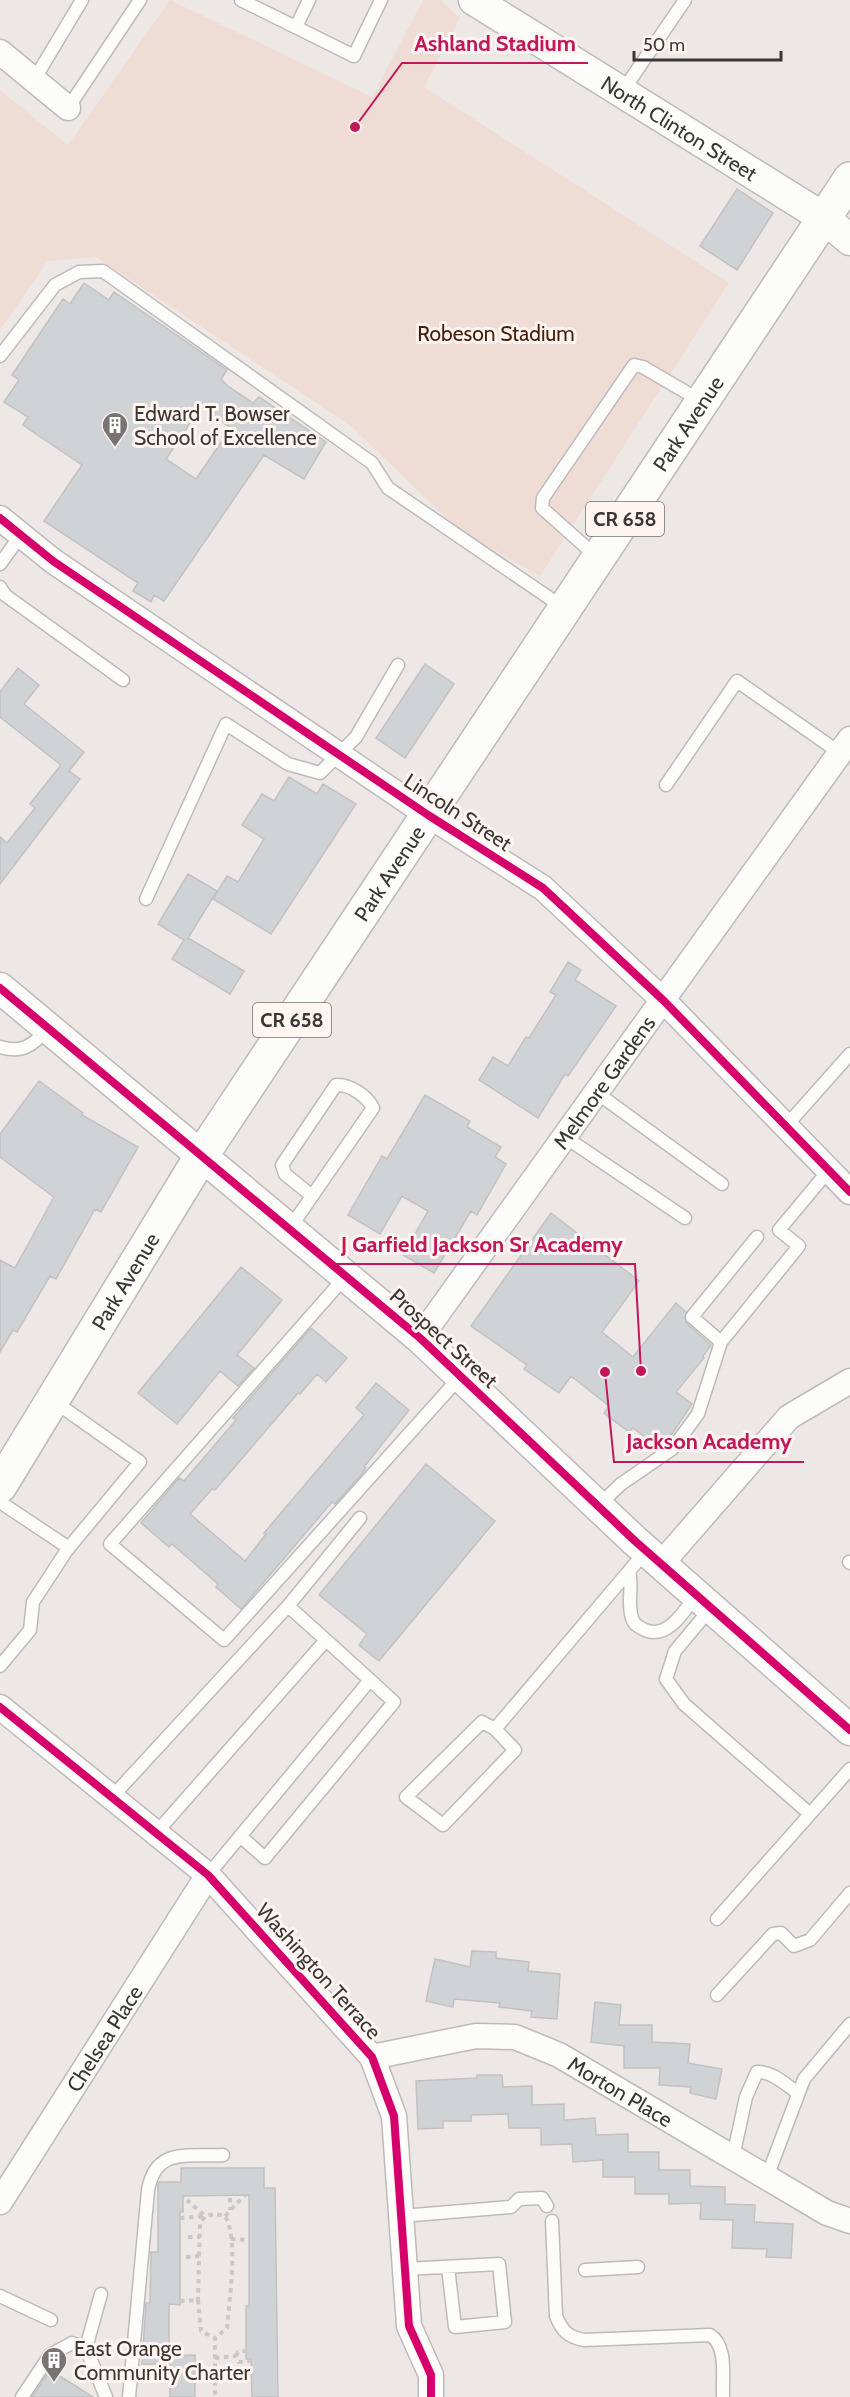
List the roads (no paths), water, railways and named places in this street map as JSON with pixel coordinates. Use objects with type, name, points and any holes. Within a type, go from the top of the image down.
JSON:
[{"type":"main road","name":"Park Avenue","points":[[0,1486],[202,1155],[850,179]]},
{"type":"street","name":"North Clinton Street","points":[[474,0],[503,9],[622,92],[824,218],[850,240]]},
{"type":"street","points":[[0,52],[68,108]]},
{"type":"street","name":"Lincoln Street","points":[[0,518],[53,561],[428,815],[543,888],[664,1001],[850,1192]]},
{"type":"street","name":"Melmore Gardens","points":[[420,1338],[845,746]]},
{"type":"street","name":"Prospect Street","points":[[0,988],[420,1338],[598,1506],[645,1562],[703,1601],[850,1730]]},
{"type":"street","points":[[645,1562],[789,1417],[850,1381]]},
{"type":"street","name":"Washington Terrace","points":[[0,1707],[116,1793],[156,1833],[208,1875],[372,2057],[394,2116],[409,2325],[431,2375],[431,2397]]},
{"type":"street","name":"Chelsea Place","points":[[0,2202],[208,1875]]},
{"type":"street","name":"Morton Place","points":[[372,2057],[476,2036],[515,2037],[559,2055],[827,2213],[850,2221]]},
{"type":"lane","points":[[34,80],[82,0]]},
{"type":"lane","points":[[68,108],[140,0]]},
{"type":"lane","points":[[241,0],[354,56],[381,0]]},
{"type":"lane","points":[[296,27],[309,0]]},
{"type":"lane","points":[[622,92],[685,0]]},
{"type":"lane","points":[[0,356],[55,285],[79,272],[103,271],[372,463],[388,488],[565,609]]},
{"type":"lane","points":[[598,558],[542,507],[543,498],[634,365],[643,367],[702,402]]},
{"type":"lane","points":[[0,564],[21,535]]},
{"type":"lane","points":[[0,587],[5,595],[123,680]]},
{"type":"lane","points":[[146,899],[226,724],[288,764],[320,773],[356,737],[398,665]]},
{"type":"lane","points":[[666,785],[737,681],[845,746]]},
{"type":"lane","points":[[0,1047],[22,1049],[32,1046],[49,1028]]},
{"type":"lane","points":[[786,1126],[850,1054]]},
{"type":"lane","points":[[290,1228],[373,1108],[369,1101],[344,1084],[336,1084],[282,1165],[285,1174],[312,1196]]},
{"type":"lane","points":[[597,1093],[722,1184]]},
{"type":"lane","points":[[565,1137],[685,1218]]},
{"type":"lane","points":[[598,1506],[621,1484],[672,1449],[698,1414],[721,1342],[799,1246],[779,1230],[829,1170]]},
{"type":"lane","points":[[721,1342],[692,1317],[757,1237]]},
{"type":"lane","points":[[346,1276],[110,1544],[224,1640],[461,1376]]},
{"type":"lane","points":[[0,1666],[30,1630],[33,1602],[69,1548],[140,1462],[53,1400]]},
{"type":"lane","points":[[0,1502],[69,1548]]},
{"type":"lane","points":[[116,1793],[288,1606],[360,1518]]},
{"type":"lane","points":[[645,1562],[633,1587],[630,1602],[632,1618],[636,1626],[650,1632],[664,1630],[703,1601]]},
{"type":"lane","points":[[495,1729],[645,1562]]},
{"type":"lane","points":[[703,1601],[675,1650],[666,1679],[684,1704],[810,1814]]},
{"type":"lane","points":[[240,1836],[265,1858],[394,1702],[288,1606]]},
{"type":"lane","points":[[156,1833],[326,1640]]},
{"type":"lane","points":[[208,1875],[370,1680]]},
{"type":"lane","points":[[482,1722],[495,1729],[515,1750],[443,1825],[406,1797],[482,1722]]},
{"type":"lane","points":[[717,1919],[850,1769]]},
{"type":"lane","points":[[717,1995],[773,1934],[781,1933],[794,1946],[810,1940],[850,1893]]},
{"type":"lane","points":[[766,2177],[804,2079],[850,2024]]},
{"type":"lane","points":[[733,2157],[746,2097],[757,2072],[764,2072],[777,2078],[798,2093]]},
{"type":"lane","points":[[129,2397],[147,2190],[153,2169],[160,2161],[169,2158],[223,2155]]},
{"type":"lane","points":[[402,2216],[511,2207],[519,2199],[542,2198],[547,2206]]},
{"type":"lane","points":[[552,2221],[556,2316],[561,2329],[571,2338],[584,2340],[710,2335],[718,2340],[722,2349],[723,2397]]},
{"type":"lane","points":[[405,2269],[499,2264],[505,2322],[454,2326],[448,2267]]},
{"type":"lane","points":[[585,2270],[638,2267]]},
{"type":"lane","points":[[101,2294],[86,2348],[106,2397]]},
{"type":"lane","points":[[0,2296],[51,2320]]},
{"type":"lane","points":[[21,2397],[50,2355],[72,2343],[86,2348]]},
{"type":"place","name":"Ashland Stadium","points":[[355,127]]},
{"type":"place","name":"Edward T. Bowser School of Excellence","points":[[115,448]]},
{"type":"place","name":"J Garfield Jackson Sr Academy","points":[[641,1371]]},
{"type":"place","name":"Jackson Academy","points":[[605,1372]]},
{"type":"place","name":"East Orange Community Charter","points":[[54,2383]]},
{"type":"park label","name":"Robeson Stadium","points":[[496,333]]}]
